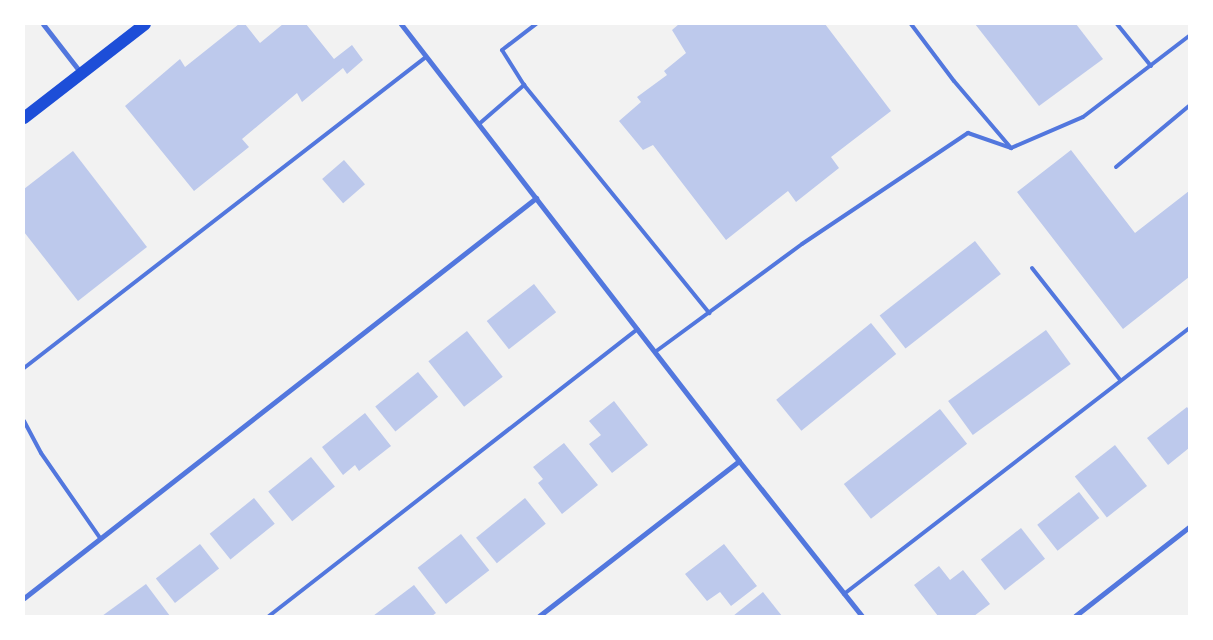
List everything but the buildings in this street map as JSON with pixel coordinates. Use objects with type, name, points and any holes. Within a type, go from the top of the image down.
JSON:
[{"type":"main road","points":[[24,118],[145,24]]},
{"type":"street","points":[[43,24],[81,74]]},
{"type":"street","points":[[401,24],[739,462],[862,616]]},
{"type":"street","points":[[24,598],[536,198]]},
{"type":"street","points":[[539,616],[739,462]]},
{"type":"street","points":[[1075,616],[1189,527]]},
{"type":"lane","points":[[536,24],[502,50],[524,85],[709,313]]},
{"type":"lane","points":[[910,24],[954,81],[1011,148]]},
{"type":"lane","points":[[1117,24],[1151,66]]},
{"type":"lane","points":[[655,352],[802,244],[968,133],[1011,148],[1083,117],[1189,36]]},
{"type":"lane","points":[[24,368],[426,57]]},
{"type":"lane","points":[[479,124],[524,85]]},
{"type":"lane","points":[[1116,167],[1189,106]]},
{"type":"lane","points":[[1032,268],[1120,380]]},
{"type":"lane","points":[[844,594],[1189,328]]},
{"type":"lane","points":[[269,616],[638,329]]},
{"type":"lane","points":[[24,420],[40,453],[100,538]]}]
